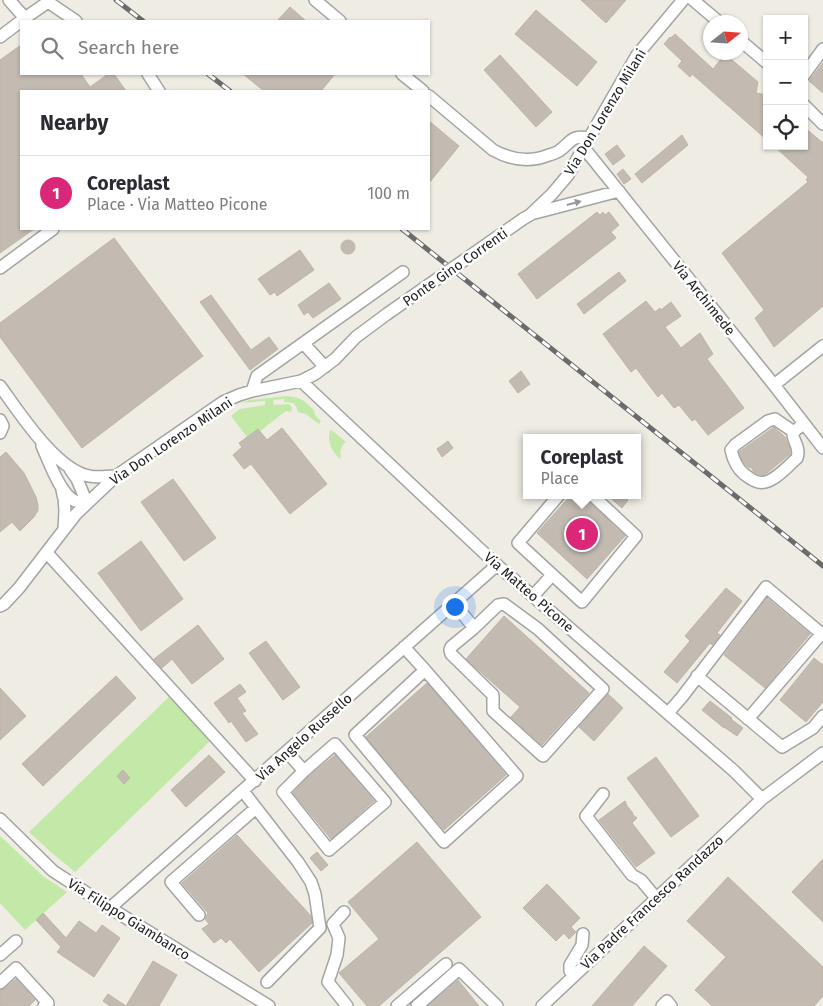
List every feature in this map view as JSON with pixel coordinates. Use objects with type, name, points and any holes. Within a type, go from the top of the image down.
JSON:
[{"type":"street","points":[[9,0],[25,18]]},
{"type":"street","points":[[315,0],[339,20]]},
{"type":"street","name":"Via Don Lorenzo Milani","points":[[526,217],[552,194],[568,175],[637,55],[682,0]]},
{"type":"street","points":[[693,0],[711,15]]},
{"type":"street","points":[[22,20],[48,2],[75,20]]},
{"type":"street","points":[[0,37],[20,22]]},
{"type":"street","points":[[748,47],[763,60]]},
{"type":"street","points":[[808,70],[823,49]]},
{"type":"street","points":[[149,75],[158,90]]},
{"type":"street","points":[[403,75],[422,90]]},
{"type":"street","points":[[430,97],[493,150],[504,156],[538,159],[559,152],[572,139],[580,137],[587,143]]},
{"type":"street","points":[[808,109],[823,124]]},
{"type":"street","name":"Via Archimede","points":[[587,143],[619,191],[823,448]]},
{"type":"street","points":[[526,217],[619,191]]},
{"type":"street","name":"Ponte Gino Correnti","points":[[387,314],[526,217]]},
{"type":"street","points":[[0,268],[52,230]]},
{"type":"street","points":[[252,392],[257,376],[403,272]]},
{"type":"street","name":"Via Don Lorenzo Milani","points":[[0,606],[19,588],[64,528],[116,476],[223,402],[239,395],[301,381],[315,374],[325,367],[356,337],[387,314]]},
{"type":"street","points":[[304,344],[325,367]]},
{"type":"street","points":[[774,385],[823,346]]},
{"type":"street","name":"Via Matteo Picone","points":[[301,381],[497,564],[668,713],[762,799]]},
{"type":"street","points":[[2,393],[39,440],[68,467],[77,479],[87,503]]},
{"type":"street","points":[[775,419],[794,432],[793,435],[799,449],[797,458],[777,476],[767,481],[759,483],[743,473],[732,457],[731,450],[735,445],[768,421],[775,419]]},
{"type":"street","points":[[0,420],[3,426],[0,433]]},
{"type":"street","points":[[794,432],[804,424]]},
{"type":"street","points":[[39,440],[64,498],[64,528]]},
{"type":"street","points":[[68,467],[90,477],[116,476]]},
{"type":"street","points":[[60,486],[68,496],[76,501],[87,503]]},
{"type":"street","points":[[556,499],[518,544],[582,602],[636,536],[596,499]]},
{"type":"street","points":[[47,553],[254,781]]},
{"type":"street","name":"Via Angelo Russello","points":[[110,908],[243,792],[497,564]]},
{"type":"street","points":[[533,596],[552,575]]},
{"type":"street","points":[[668,713],[766,587],[822,634],[748,718]]},
{"type":"street","points":[[454,603],[474,628]]},
{"type":"street","points":[[504,604],[538,629],[604,689],[543,756],[493,711],[493,695],[451,654],[451,647],[474,628],[498,605],[504,604]]},
{"type":"street","points":[[404,647],[517,776],[444,842],[354,735],[424,670]]},
{"type":"street","points":[[698,676],[782,747],[813,728],[823,716]]},
{"type":"street","points":[[335,744],[385,802],[329,850],[282,792],[304,771],[335,744]]},
{"type":"street","points":[[287,752],[304,771]]},
{"type":"street","name":"Via Padre Francesco Randazzo","points":[[542,1006],[762,799],[823,753]]},
{"type":"street","points":[[243,792],[298,862],[311,882],[315,894],[320,928],[267,982]]},
{"type":"street","points":[[603,794],[586,816],[632,875],[641,880],[656,898]]},
{"type":"street","points":[[198,915],[171,882],[256,808]]},
{"type":"street","name":"Via Filippo Giambanco","points":[[0,819],[53,871],[269,1006]]},
{"type":"street","points":[[344,912],[333,924],[340,938],[337,955],[328,982],[347,1006]]},
{"type":"street","points":[[574,976],[570,971],[570,965],[582,945],[583,934]]},
{"type":"street","points":[[0,955],[16,941]]},
{"type":"street","points":[[397,1006],[446,964]]},
{"type":"street","points":[[0,983],[16,968],[48,1003],[44,1006]]},
{"type":"street","points":[[417,1006],[459,969],[497,1006]]},
{"type":"street","points":[[662,1006],[667,1002],[671,1006]]},
{"type":"green space","points":[[287,396],[304,401],[314,410],[315,415],[321,421],[319,424],[306,414],[298,412],[294,404],[284,402],[284,399],[273,400],[274,405],[289,404],[292,408],[291,412],[286,411],[260,431],[258,429],[247,437],[231,416],[240,409],[265,405],[265,401],[240,403]]},
{"type":"green space","points":[[330,430],[346,442],[342,446],[340,459],[331,446]]},
{"type":"green space","points":[[170,696],[210,741],[75,872],[29,832]]},
{"type":"green space","points":[[0,836],[44,877],[67,892],[25,930],[0,903]]},
{"type":"building","points":[[581,0],[626,0],[606,23]]},
{"type":"building","points":[[290,7],[305,20],[278,20]]},
{"type":"building","points":[[536,10],[597,62],[577,86],[515,34]]},
{"type":"building","points":[[675,34],[713,69],[720,60],[732,60],[758,82],[756,93],[763,94],[763,136],[692,74],[690,77],[678,66],[682,61],[664,44]]},
{"type":"building","points":[[20,46],[20,75],[82,75],[90,87],[107,75],[115,75],[125,90],[20,90],[20,230],[33,230],[0,253],[0,60]]},
{"type":"building","points":[[500,55],[552,112],[536,127],[484,70]]},
{"type":"building","points":[[823,63],[823,93],[809,81]]},
{"type":"building","points":[[244,75],[334,75],[322,90],[263,90]]},
{"type":"building","points":[[430,122],[459,146],[430,182]]},
{"type":"building","points":[[808,130],[823,143],[823,306],[774,347],[755,318],[764,310],[722,253],[808,182],[806,180],[808,177],[778,150],[808,150]]},
{"type":"building","points":[[682,135],[688,145],[642,183],[635,174]]},
{"type":"building","points":[[617,145],[625,156],[613,165],[605,154]]},
{"type":"building","points":[[623,169],[631,179],[624,184],[617,174]]},
{"type":"building","points":[[597,212],[600,215],[603,212],[605,215],[609,212],[619,225],[611,232],[616,238],[537,299],[518,274]]},
{"type":"building","points":[[114,238],[203,356],[82,448],[0,337],[0,323]]},
{"type":"building","points":[[348,240],[353,242],[355,247],[353,252],[348,254],[343,252],[341,247],[343,242]]},
{"type":"building","points":[[300,250],[314,270],[277,296],[275,292],[270,295],[258,279]]},
{"type":"building","points":[[619,272],[626,281],[584,314],[577,304]]},
{"type":"building","points":[[329,283],[341,299],[313,318],[308,312],[304,315],[298,305]]},
{"type":"building","points":[[211,295],[251,350],[269,337],[278,349],[250,370],[200,302]]},
{"type":"building","points":[[646,301],[655,312],[671,302],[681,316],[665,327],[681,348],[700,333],[713,354],[707,359],[744,408],[708,435],[695,419],[692,421],[679,405],[674,408],[662,393],[658,397],[636,368],[631,372],[603,334]]},
{"type":"building","points":[[521,371],[530,384],[518,393],[509,381]]},
{"type":"building","points":[[774,427],[785,437],[790,454],[767,473],[758,474],[751,467],[747,466],[739,452]]},
{"type":"building","points":[[282,428],[327,484],[290,514],[251,464],[244,469],[233,455],[242,447],[239,443],[258,429],[267,440]]},
{"type":"building","points":[[448,441],[453,448],[442,457],[437,449]]},
{"type":"building","points":[[6,452],[24,473],[38,505],[38,510],[34,517],[20,531],[12,522],[0,532],[0,457]]},
{"type":"building","points":[[173,479],[216,538],[184,561],[141,502]]},
{"type":"building","points":[[567,499],[586,499],[625,536],[587,579],[537,533]]},
{"type":"building","points":[[612,499],[627,499],[622,508]]},
{"type":"building","points":[[141,541],[183,599],[141,631],[98,573]]},
{"type":"building","points":[[726,588],[742,601],[717,633],[720,635],[712,645],[710,643],[677,683],[664,672],[690,641],[685,636]]},
{"type":"building","points":[[767,598],[810,634],[765,688],[724,655]]},
{"type":"building","points":[[504,616],[589,693],[542,745],[511,717],[520,707],[466,659]]},
{"type":"building","points":[[198,625],[224,659],[192,684],[172,659],[162,668],[154,659]]},
{"type":"building","points":[[266,641],[300,687],[283,700],[249,653]]},
{"type":"building","points":[[814,658],[823,665],[823,702],[806,722],[780,700]]},
{"type":"building","points":[[116,676],[136,698],[43,786],[22,764]]},
{"type":"building","points":[[427,683],[506,775],[444,830],[366,737]]},
{"type":"building","points":[[240,684],[246,692],[237,698],[246,711],[242,713],[258,734],[246,742],[231,721],[229,723],[214,703]]},
{"type":"building","points":[[0,688],[26,716],[0,740]]},
{"type":"building","points":[[608,694],[623,708],[594,741],[579,727]]},
{"type":"building","points":[[710,701],[743,728],[737,736],[702,710]]},
{"type":"building","points":[[209,755],[225,772],[186,807],[171,790]]},
{"type":"building","points":[[335,755],[374,801],[331,839],[293,793],[308,777]]},
{"type":"building","points":[[656,757],[699,816],[671,837],[627,778]]},
{"type":"building","points":[[123,770],[130,778],[124,784],[117,776]]},
{"type":"building","points":[[625,801],[633,815],[637,818],[632,823],[655,853],[636,867],[599,820]]},
{"type":"building","points":[[237,835],[311,916],[312,923],[259,972],[230,939],[226,943],[221,938],[214,943],[202,929],[209,924],[205,919],[208,913],[182,883]]},
{"type":"building","points":[[417,842],[481,917],[379,1006],[367,1006],[339,973],[379,939],[348,902]]},
{"type":"building","points":[[317,852],[328,865],[321,871],[310,858]]},
{"type":"building","points":[[823,859],[823,922],[792,892]]},
{"type":"building","points":[[728,877],[823,967],[823,996],[814,1006],[712,1006],[695,990],[726,957],[687,921]]},
{"type":"building","points":[[547,884],[580,918],[571,927],[576,932],[569,939],[564,933],[556,941],[523,908]]},
{"type":"building","points":[[43,913],[66,938],[79,921],[96,933],[102,925],[120,938],[94,977],[57,952],[61,947],[36,920]]},
{"type":"building","points":[[644,946],[667,966],[632,1006],[592,1006]]},
{"type":"building","points":[[153,961],[177,975],[159,1006],[126,1006]]},
{"type":"building","points":[[16,979],[35,1000],[29,1006],[0,1006],[0,990]]},
{"type":"building","points":[[458,980],[479,1006],[428,1006]]},
{"type":"building","points":[[108,994],[126,1006],[110,1006],[103,1001]]},
{"type":"railway","points":[[116,0],[142,20]]},
{"type":"railway","points":[[209,75],[229,90]]},
{"type":"railway","points":[[403,230],[823,566]]},
{"type":"place","name":"Coreplast","points":[[582,534]]}]
